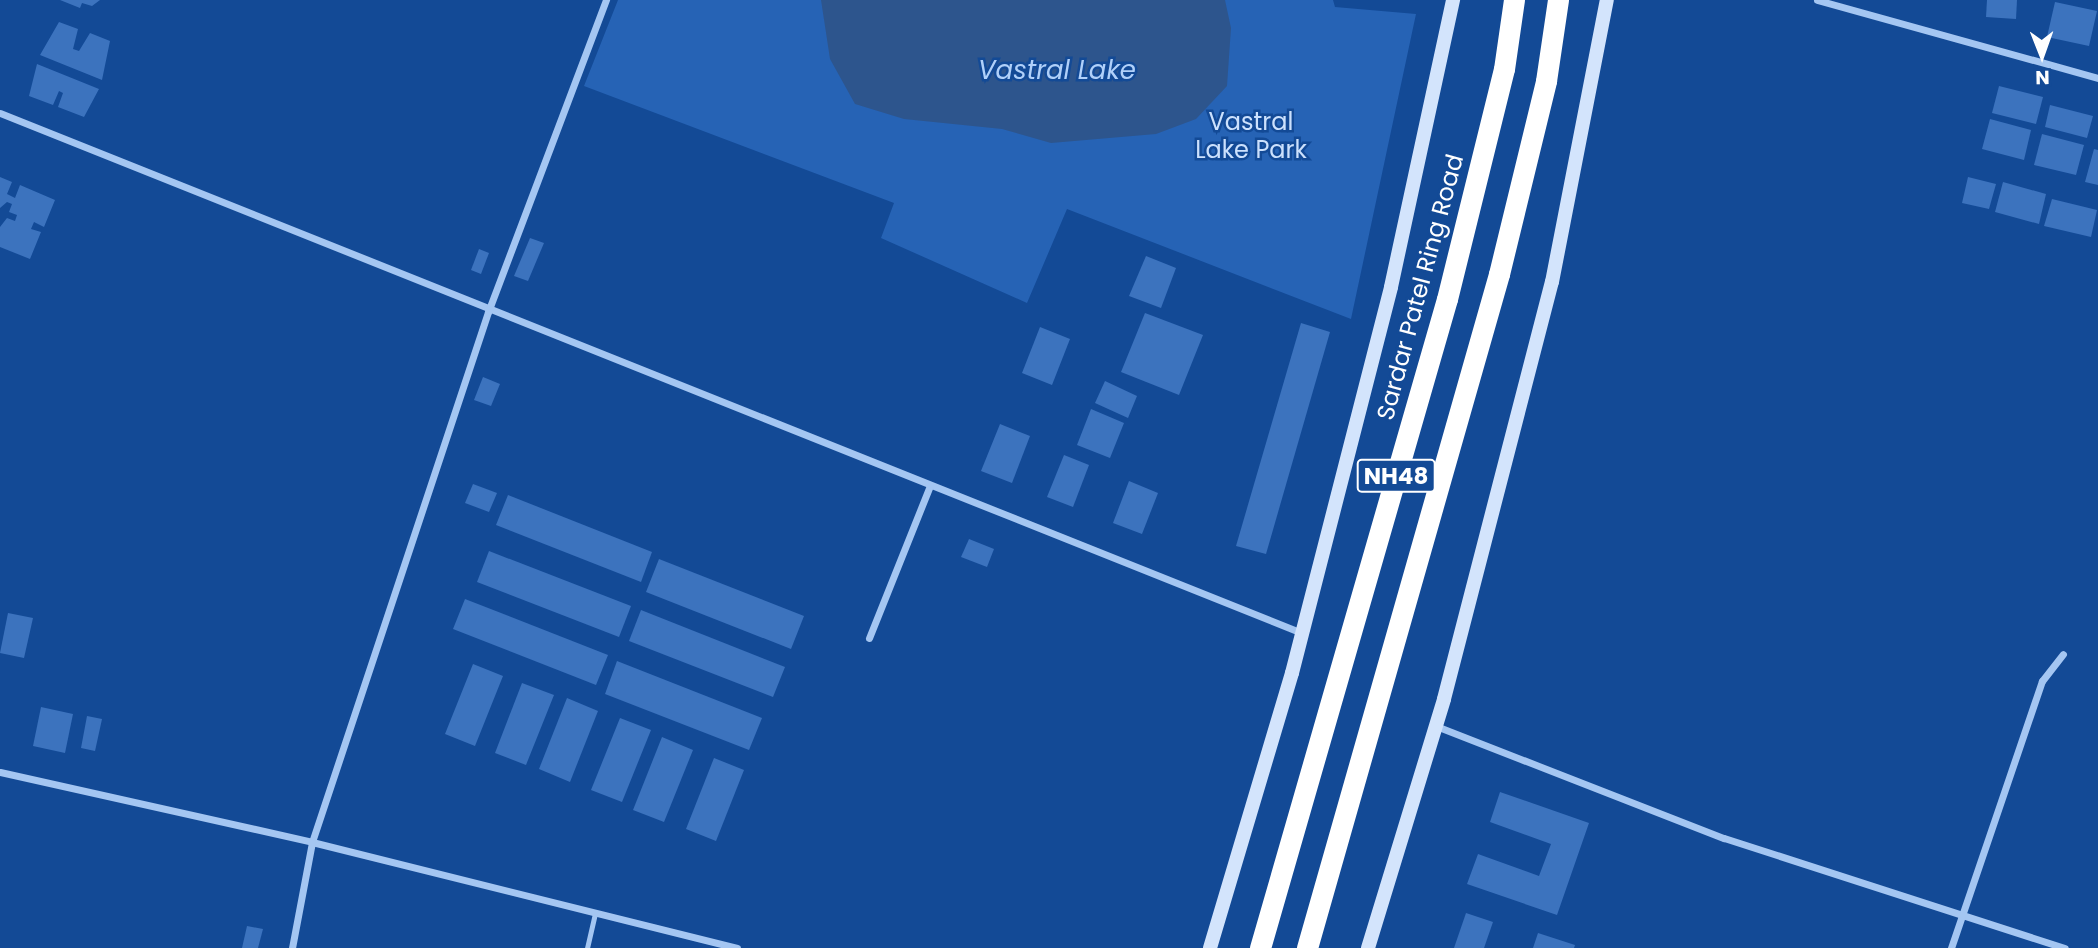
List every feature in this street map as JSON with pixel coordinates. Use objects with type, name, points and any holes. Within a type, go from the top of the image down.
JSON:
[{"type":"highway","name":"Sardar Patel Ring Road","points":[[1260,948],[1447,299],[1504,69],[1514,0]]},
{"type":"highway","name":"NH48","points":[[1307,948],[1499,274],[1546,81],[1558,0]]},
{"type":"street","points":[[292,948],[312,842],[488,312],[606,0]]},
{"type":"street","name":"Sardar Patel Ring Road","points":[[1210,948],[1302,633],[1391,287],[1453,0]]},
{"type":"street","points":[[1368,948],[1436,726],[1552,282],[1607,0]]},
{"type":"street","points":[[1817,0],[2098,78]]},
{"type":"street","points":[[0,113],[488,312],[1302,633]]},
{"type":"street","points":[[869,638],[929,488]]},
{"type":"street","points":[[1951,948],[2042,681],[2063,654]]},
{"type":"street","points":[[1436,726],[1724,838],[1961,918],[2065,948]]},
{"type":"street","points":[[0,772],[312,842],[737,948]]},
{"type":"lane","points":[[587,948],[595,913]]},
{"type":"green space","name":"Vastral Lake Park","points":[[618,0],[1333,0],[1335,7],[1416,14],[1351,319],[1067,209],[1027,303],[881,238],[894,203],[584,86]]},
{"type":"water","name":"Vastral Lake","points":[[821,0],[1225,0],[1231,28],[1227,86],[1196,119],[1156,134],[1051,143],[1002,129],[904,119],[855,104],[830,59]]},
{"type":"building","points":[[60,0],[100,0],[92,6],[82,3],[80,8]]},
{"type":"building","points":[[1987,0],[2017,0],[2016,19],[1986,17]]},
{"type":"building","points":[[2055,2],[2097,11],[2089,46],[2047,37]]},
{"type":"building","points":[[59,22],[78,29],[73,49],[79,51],[90,33],[110,41],[102,80],[40,55]]},
{"type":"building","points":[[37,64],[99,89],[84,117],[58,107],[63,93],[59,91],[53,105],[29,96]]},
{"type":"building","points":[[1999,86],[2043,97],[2036,124],[1992,113]]},
{"type":"building","points":[[2050,105],[2093,116],[2087,138],[2045,127]]},
{"type":"building","points":[[1990,119],[2031,130],[2024,160],[1982,149]]},
{"type":"building","points":[[2042,134],[2084,145],[2076,175],[2034,165]]},
{"type":"building","points":[[2094,149],[2098,150],[2098,185],[2085,182]]},
{"type":"building","points":[[0,177],[12,182],[7,194],[15,198],[20,185],[55,200],[44,227],[34,222],[31,229],[41,232],[30,259],[0,247],[0,227],[7,218],[15,221],[17,215],[9,212],[12,204],[7,202],[0,208]]},
{"type":"building","points":[[1968,177],[1996,184],[1989,209],[1962,203]]},
{"type":"building","points":[[2003,182],[2046,194],[2039,224],[1995,212]]},
{"type":"building","points":[[2052,199],[2097,210],[2091,237],[2044,226]]},
{"type":"building","points":[[530,238],[544,243],[528,281],[514,276]]},
{"type":"building","points":[[479,249],[489,253],[481,274],[471,270]]},
{"type":"building","points":[[1146,256],[1176,268],[1161,308],[1129,296]]},
{"type":"building","points":[[1145,313],[1203,335],[1179,395],[1121,372]]},
{"type":"building","points":[[1301,323],[1330,332],[1266,554],[1236,546]]},
{"type":"building","points":[[1040,327],[1070,339],[1052,385],[1022,373]]},
{"type":"building","points":[[483,377],[500,384],[491,406],[474,400]]},
{"type":"building","points":[[1105,381],[1137,396],[1128,418],[1095,403]]},
{"type":"building","points":[[1091,409],[1124,423],[1110,458],[1077,445]]},
{"type":"building","points":[[1000,424],[1030,436],[1012,483],[981,471]]},
{"type":"building","points":[[1064,455],[1089,465],[1073,507],[1047,497]]},
{"type":"building","points":[[1129,481],[1158,493],[1142,534],[1113,523]]},
{"type":"building","points":[[473,484],[497,493],[489,512],[465,503]]},
{"type":"building","points":[[508,495],[652,552],[641,582],[496,525]]},
{"type":"building","points":[[969,539],[994,549],[987,567],[961,557]]},
{"type":"building","points":[[489,551],[631,606],[619,637],[477,582]]},
{"type":"building","points":[[659,559],[804,616],[791,649],[646,592]]},
{"type":"building","points":[[465,599],[608,655],[596,685],[453,629]]},
{"type":"building","points":[[641,610],[785,667],[773,697],[629,641]]},
{"type":"building","points":[[8,613],[33,618],[24,658],[0,653]]},
{"type":"building","points":[[617,661],[762,718],[749,750],[605,694]]},
{"type":"building","points":[[473,664],[503,676],[475,746],[445,734]]},
{"type":"building","points":[[522,683],[554,695],[526,765],[495,753]]},
{"type":"building","points":[[567,698],[598,711],[570,782],[539,769]]},
{"type":"building","points":[[41,707],[73,714],[65,753],[33,746]]},
{"type":"building","points":[[87,716],[102,719],[95,751],[81,748]]},
{"type":"building","points":[[620,718],[651,730],[622,802],[591,790]]},
{"type":"building","points":[[662,737],[693,750],[664,822],[633,810]]},
{"type":"building","points":[[714,758],[744,770],[716,841],[686,829]]},
{"type":"building","points":[[1500,792],[1589,823],[1557,915],[1467,884],[1478,854],[1539,876],[1551,844],[1490,822]]},
{"type":"building","points":[[1466,913],[1493,922],[1484,948],[1454,948]]},
{"type":"building","points":[[247,926],[263,929],[258,948],[242,948]]},
{"type":"building","points":[[1538,933],[1575,945],[1574,948],[1533,948]]}]
